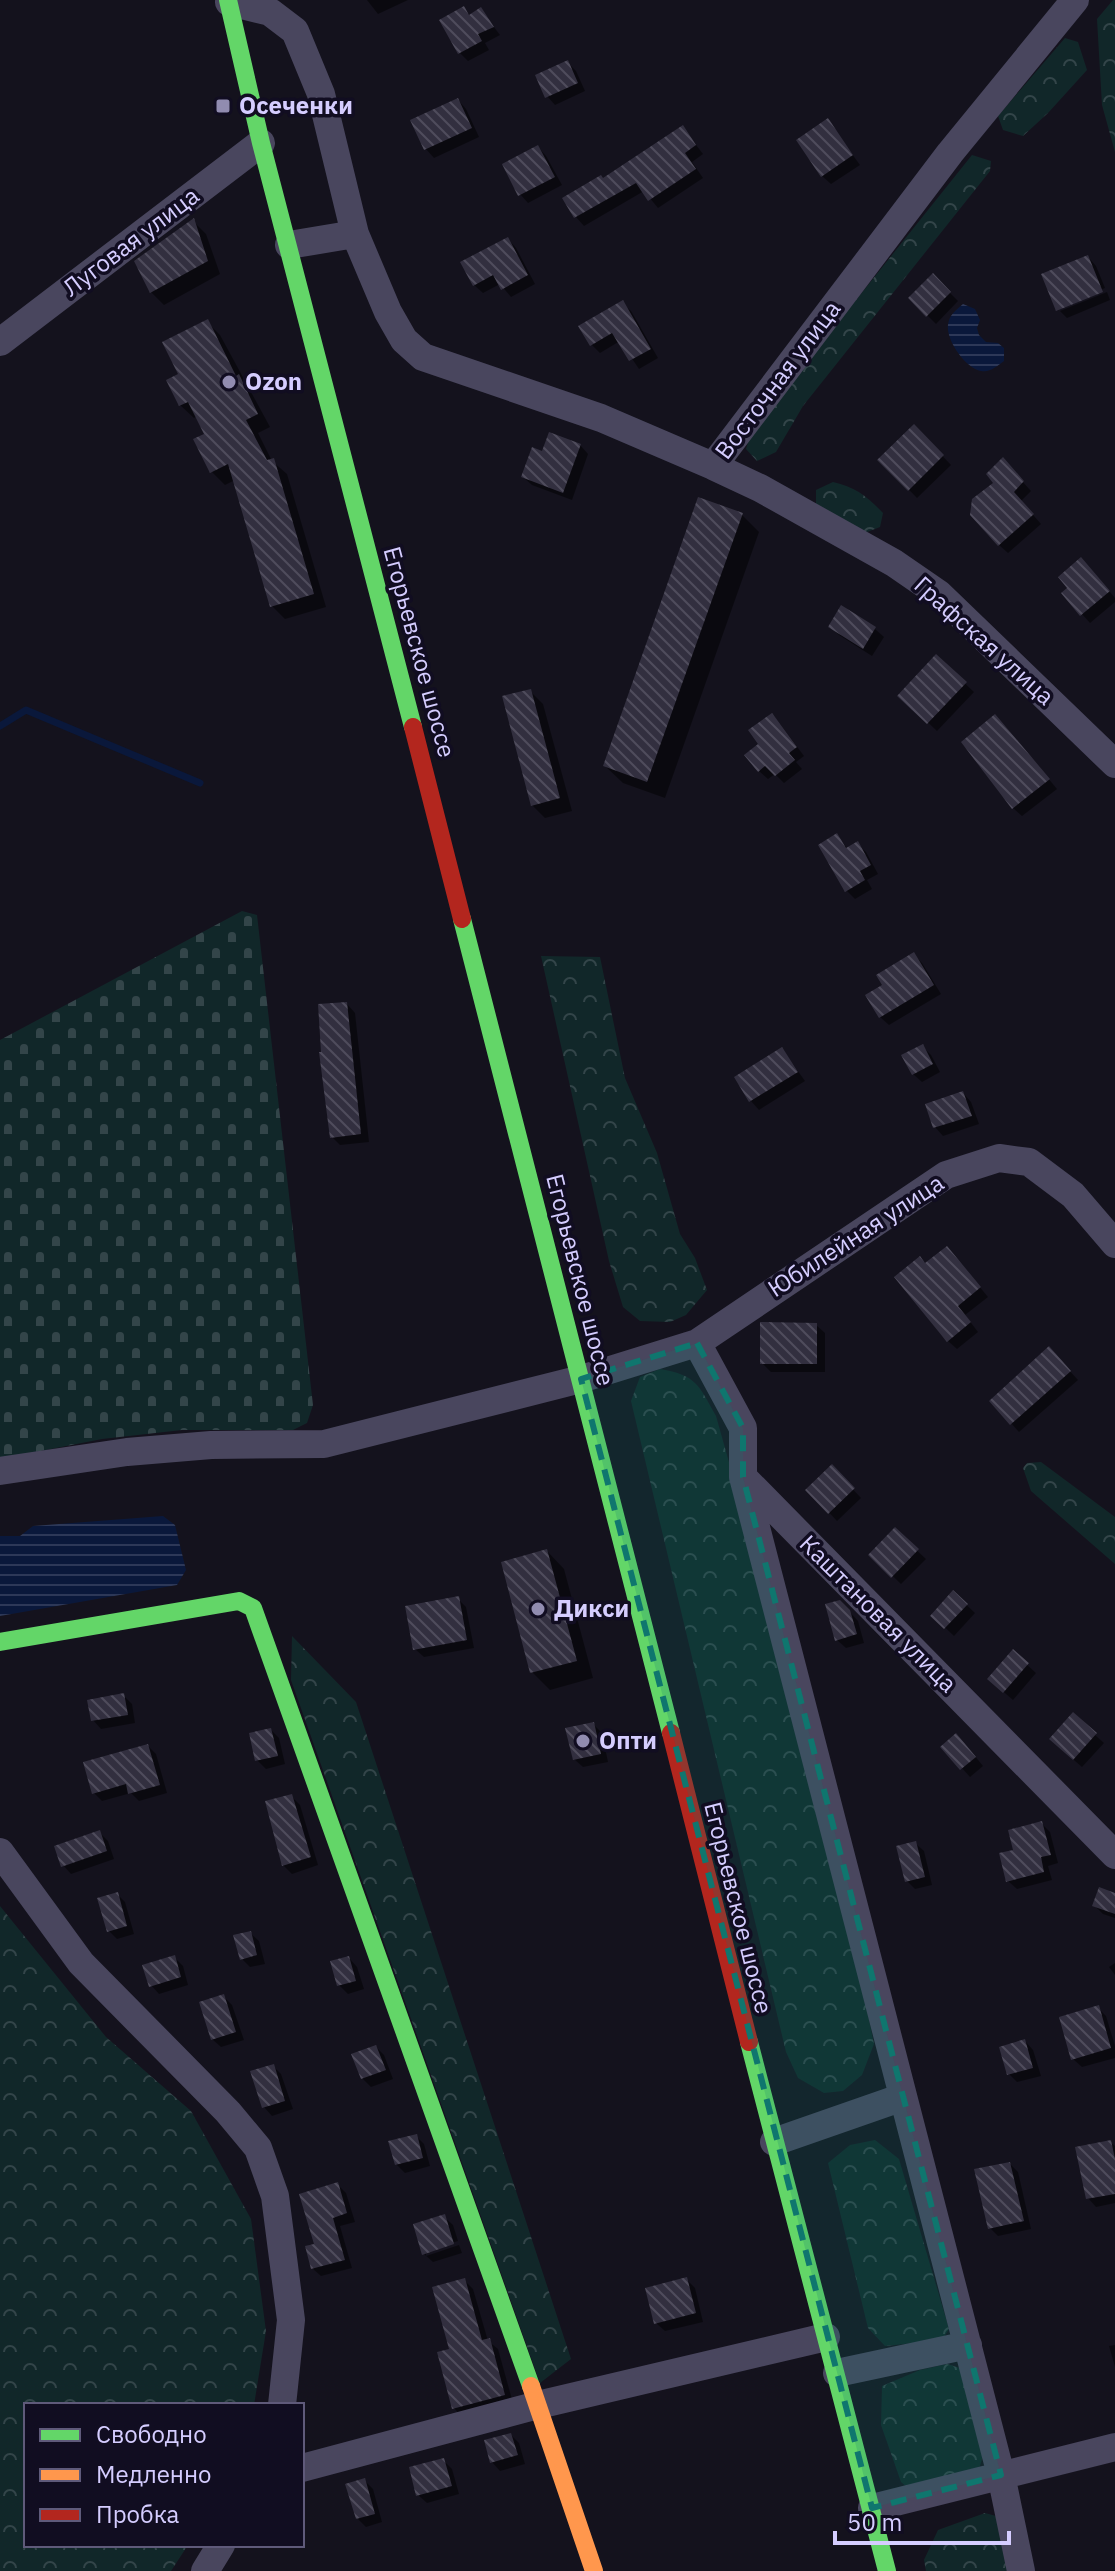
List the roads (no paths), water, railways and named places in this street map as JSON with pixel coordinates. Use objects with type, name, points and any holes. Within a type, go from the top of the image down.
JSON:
[{"type":"main road","name":"Егорьевское шоссе","points":[[229,1],[261,143],[887,2571]]},
{"type":"main road","points":[[0,1642],[239,1601],[253,1608],[538,2405],[594,2571]]},
{"type":"street","name":"Восточная улица","points":[[229,1],[270,12],[295,31],[321,94],[355,234],[388,312],[404,340],[423,357],[601,418],[713,466],[950,153],[1075,0]]},
{"type":"street","name":"Луговая улица","points":[[0,342],[261,143]]},
{"type":"street","points":[[289,245],[355,234]]},
{"type":"street","name":"Графская улица","points":[[713,466],[760,488],[894,563],[939,594],[1115,764]]},
{"type":"street","name":"Юбилейная улица","points":[[0,1471],[141,1450],[211,1445],[324,1444],[581,1379],[697,1343],[946,1175],[999,1158],[1029,1162],[1073,1195],[1115,1244]]},
{"type":"street","points":[[697,1343],[743,1428],[743,1477],[968,2345],[1001,2475],[1021,2571]]},
{"type":"street","name":"Каштановая улица","points":[[743,1477],[1115,1855]]},
{"type":"street","points":[[0,1852],[81,1963],[228,2112],[258,2148],[275,2196],[291,2320],[282,2403]]},
{"type":"street","points":[[774,2142],[903,2097]]},
{"type":"street","points":[[304,2467],[538,2405],[826,2337]]},
{"type":"street","points":[[837,2373],[968,2345]]},
{"type":"street","points":[[872,2508],[1115,2447]]},
{"type":"street","points":[[205,2571],[220,2547]]},
{"type":"water","points":[[963,304],[975,309],[980,320],[977,328],[979,335],[986,342],[998,343],[1004,348],[1004,361],[990,370],[981,371],[969,365],[950,338],[950,318]]},
{"type":"water","points":[[163,1516],[175,1525],[186,1570],[177,1585],[0,1616],[0,1536],[20,1536],[33,1526]]},
{"type":"waterway","points":[[0,726],[26,710],[200,783]]},
{"type":"place","name":"Осеченки","points":[[223,106]]},
{"type":"place","name":"Ozon","points":[[229,382]]},
{"type":"place","name":"Дикси","points":[[538,1609]]},
{"type":"place","name":"Опти","points":[[583,1741]]}]
